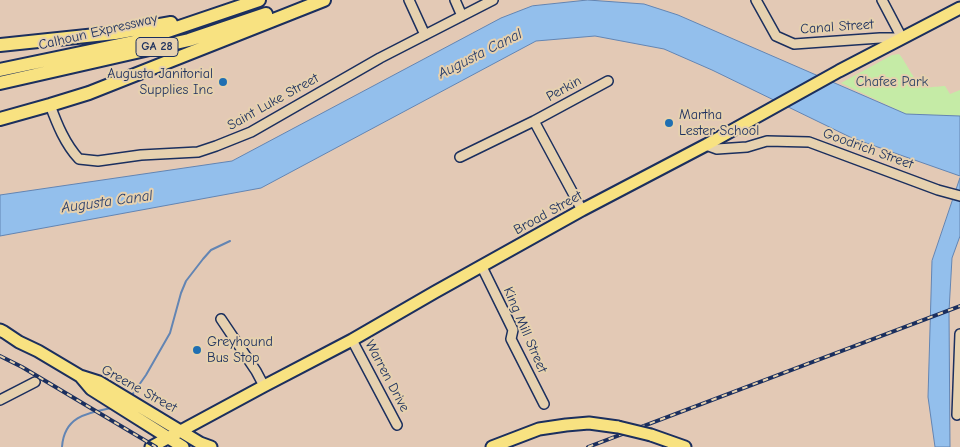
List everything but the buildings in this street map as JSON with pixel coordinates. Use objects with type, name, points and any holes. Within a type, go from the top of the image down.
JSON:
[{"type":"highway","name":"Calhoun Expressway","points":[[0,70],[138,41],[259,0]]},
{"type":"highway","name":"Calhoun Expressway","points":[[0,83],[189,40],[310,0]]},
{"type":"highway","points":[[0,119],[89,93],[324,0]]},
{"type":"highway","points":[[0,45],[115,33],[220,13]]},
{"type":"main road","name":"Broad Street","points":[[151,447],[352,340],[402,310],[582,210],[960,8]]},
{"type":"main road","name":"Greene Street","points":[[0,330],[95,385],[145,408],[200,443],[211,447]]},
{"type":"main road","name":"Greene Street","points":[[0,340],[20,342]]},
{"type":"main road","name":"Greene Street","points":[[95,385],[137,418],[183,447]]},
{"type":"main road","points":[[492,447],[539,429],[566,424],[589,423],[618,426],[685,447]]},
{"type":"street","points":[[410,0],[425,35]]},
{"type":"street","points":[[455,0],[462,16]]},
{"type":"street","name":"Saint Luke Street","points":[[50,105],[57,124],[69,146],[79,159],[98,161],[141,155],[198,152],[251,132],[380,58],[493,0]]},
{"type":"street","name":"Canal Street","points":[[756,0],[776,36],[794,44],[902,38]]},
{"type":"street","points":[[882,0],[902,38]]},
{"type":"street","name":"Perkin","points":[[460,156],[534,121],[608,81]]},
{"type":"street","points":[[534,121],[582,210]]},
{"type":"street","name":"Goodrich Street","points":[[706,145],[717,149],[747,147],[764,142],[809,142],[938,190],[960,196]]},
{"type":"street","name":"King Mill Street","points":[[482,267],[513,330],[511,339],[544,404]]},
{"type":"street","points":[[221,319],[264,386]]},
{"type":"street","points":[[957,415],[960,334]]},
{"type":"street","name":"Warren Drive","points":[[352,340],[397,425]]},
{"type":"street","points":[[0,400],[35,382]]},
{"type":"green space","name":"Chafee Park","points":[[899,54],[921,85],[925,87],[945,86],[950,94],[960,90],[960,116],[906,114],[841,83],[892,55]]},
{"type":"water","name":"Augusta Canal","points":[[588,0],[644,4],[678,15],[906,114],[960,116],[960,176],[852,138],[712,70],[664,49],[595,36],[536,41],[261,188],[0,236],[0,195],[232,161],[501,18],[532,6]]},
{"type":"water","points":[[960,178],[960,236],[952,258],[949,311],[950,447],[935,447],[928,397],[932,261]]},
{"type":"waterway","points":[[130,396],[146,375],[170,333],[186,281],[211,250],[230,241]]},
{"type":"waterway","points":[[62,447],[67,429],[78,418],[111,408]]},
{"type":"railway","points":[[588,447],[960,306]]},
{"type":"railway","points":[[0,356],[22,367],[156,447]]},
{"type":"place","name":"Augusta Janitorial Supplies Inc","points":[[223,82]]},
{"type":"place","name":"Martha Lester School","points":[[669,123]]},
{"type":"place","name":"Greyhound Bus Stop","points":[[197,350]]}]
